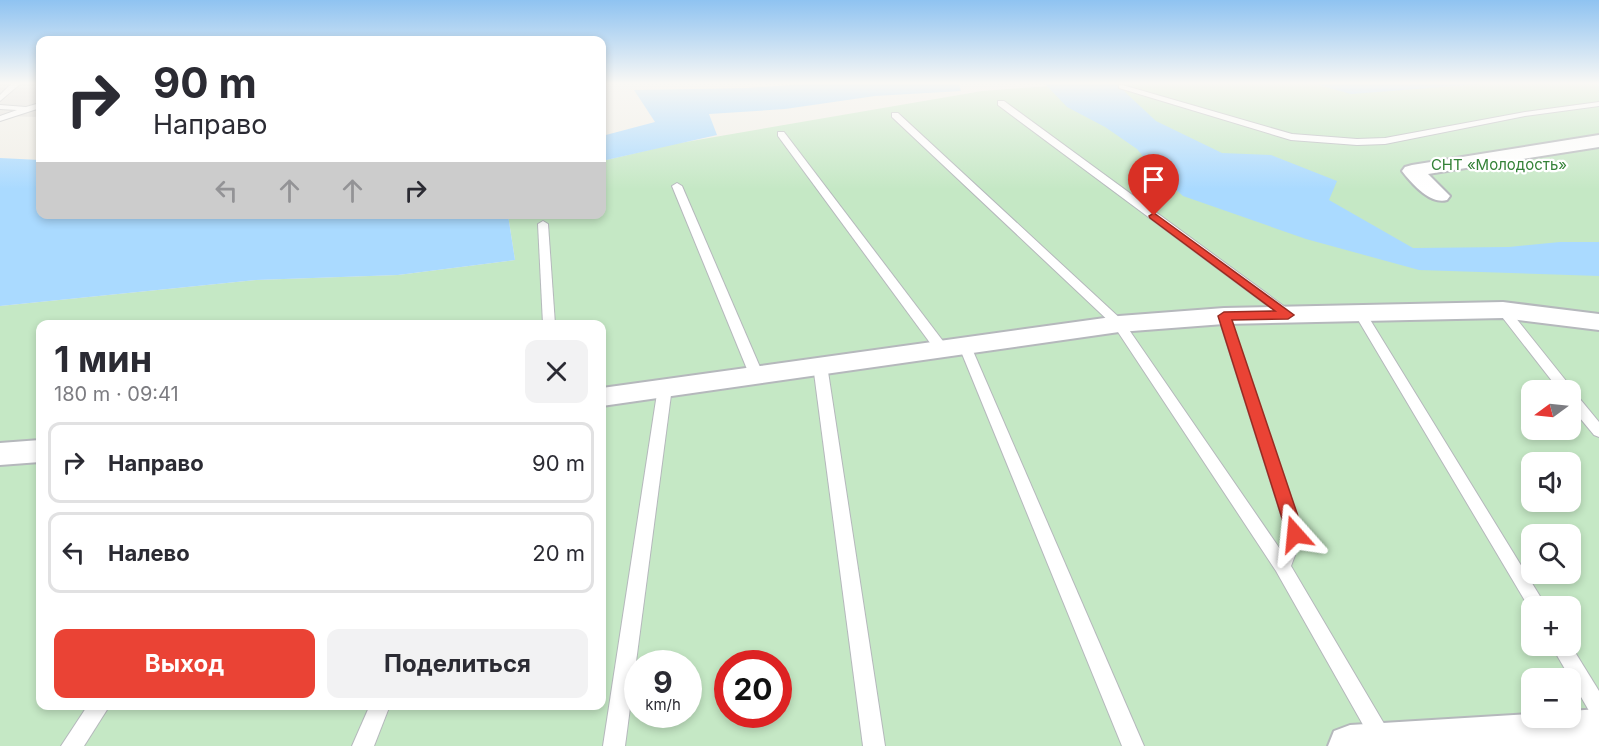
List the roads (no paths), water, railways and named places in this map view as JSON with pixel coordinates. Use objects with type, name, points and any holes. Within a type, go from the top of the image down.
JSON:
[{"type":"street","points":[[1440,196],[1412,171],[1599,141]]},
{"type":"street","points":[[606,396],[1119,324],[1224,316],[1503,310],[1599,322]]},
{"type":"street","points":[[0,454],[36,451]]},
{"type":"street","points":[[1367,745],[1599,730]]},
{"type":"lane","points":[[899,119],[1119,324],[1282,567],[1367,745]]},
{"type":"lane","points":[[1022,119],[1288,315]]},
{"type":"lane","points":[[1231,119],[1291,137],[1357,142],[1385,141],[1501,119]]},
{"type":"lane","points":[[781,134],[952,346],[1133,746]]},
{"type":"lane","points":[[677,186],[756,374]]},
{"type":"lane","points":[[543,224],[549,320]]},
{"type":"lane","points":[[1503,310],[1558,380]]},
{"type":"lane","points":[[1360,313],[1531,596]]},
{"type":"lane","points":[[1224,316],[1295,534],[1282,567]]},
{"type":"lane","points":[[820,365],[874,746]]},
{"type":"lane","points":[[614,746],[665,387]]},
{"type":"lane","points":[[1581,410],[1599,432]]},
{"type":"lane","points":[[1567,656],[1599,709]]},
{"type":"lane","points":[[72,746],[97,710]]},
{"type":"lane","points":[[363,746],[378,710]]},
{"type":"water","points":[[653,119],[711,119],[717,135],[606,160],[606,135],[655,122]]},
{"type":"water","points":[[1089,119],[1154,119],[1222,153],[1271,155],[1337,181],[1329,200],[1413,248],[1509,247],[1560,242],[1599,242],[1599,276],[1419,270],[1306,239],[1183,196],[1155,171],[1137,149]]},
{"type":"water","points":[[0,158],[36,160],[36,219],[509,219],[515,260],[398,275],[256,280],[0,306]]},
{"type":"park label","name":"СНТ «Молодость»","points":[[1499,165]]}]
